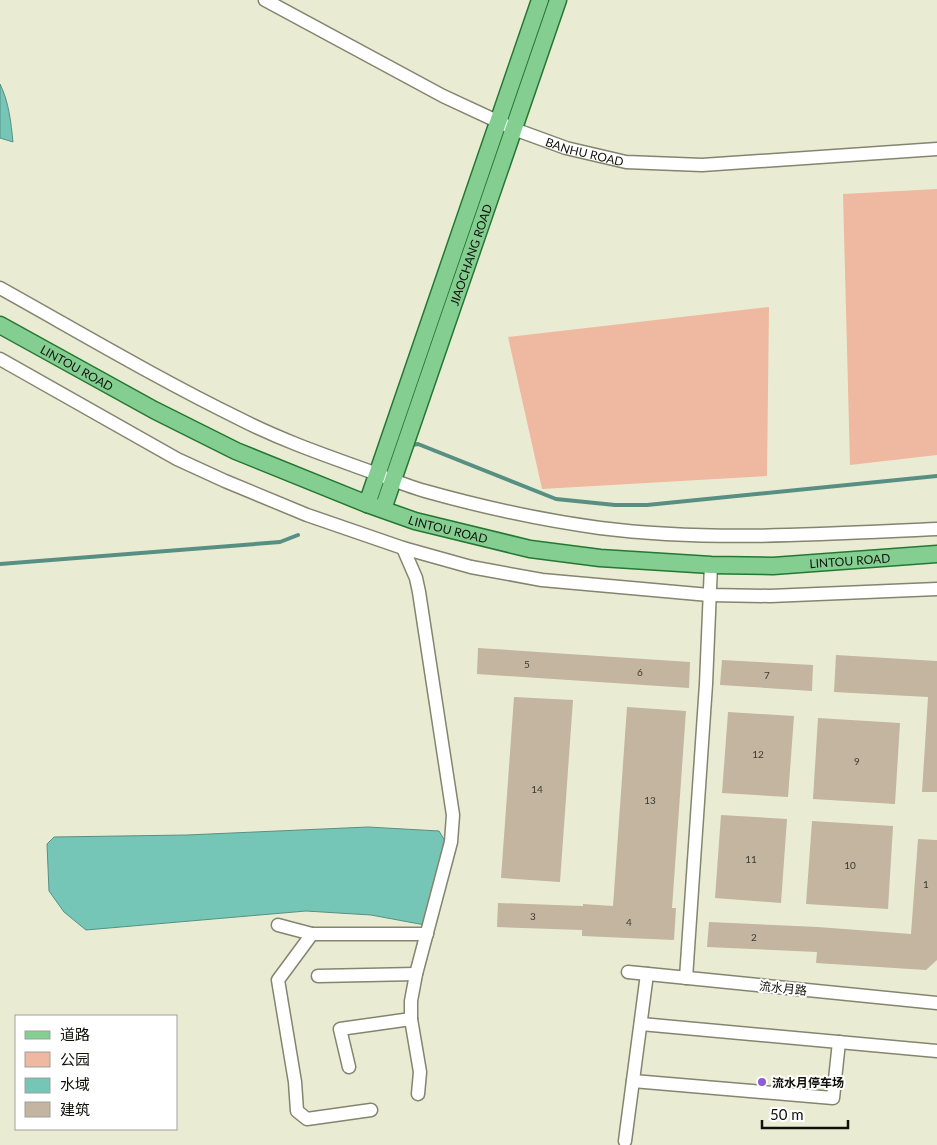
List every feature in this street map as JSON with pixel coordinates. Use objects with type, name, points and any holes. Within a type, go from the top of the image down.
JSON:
[{"type":"main road","name":"JIAOCHANG ROAD","points":[[367,504],[540,0]]},
{"type":"main road","name":"JIAOCHANG ROAD","points":[[383,509],[558,0]]},
{"type":"main road","name":"LINTOU ROAD","points":[[0,325],[154,410],[236,451],[367,504],[415,520],[530,548],[600,558],[711,565],[773,566],[937,554]]},
{"type":"street","name":"BANHU ROAD","points":[[265,0],[443,96],[514,129],[566,148],[626,162],[702,165],[937,149]]},
{"type":"street","points":[[0,288],[240,420],[317,452],[423,490],[562,522],[640,532],[773,536],[937,529]]},
{"type":"street","points":[[0,359],[177,459],[224,481],[307,515],[403,548],[470,567],[542,580],[710,595],[770,596],[937,589]]},
{"type":"street","points":[[403,548],[416,578],[419,592],[453,815],[451,842],[416,974],[411,1001],[411,1019],[420,1072],[418,1094]]},
{"type":"street","points":[[686,978],[706,684],[711,565]]},
{"type":"street","points":[[278,924],[312,934],[428,934]]},
{"type":"street","points":[[312,934],[278,980],[295,1082],[297,1111],[307,1119],[371,1110]]},
{"type":"street","name":"流水月路","points":[[628,972],[937,1003]]},
{"type":"street","points":[[318,976],[416,974]]},
{"type":"street","points":[[625,1141],[647,974]]},
{"type":"street","points":[[349,1067],[340,1029],[411,1019]]},
{"type":"street","points":[[640,1024],[937,1051]]},
{"type":"street","points":[[633,1080],[833,1098],[840,1042]]},
{"type":"green space","points":[[937,189],[937,455],[850,465],[843,194]]},
{"type":"green space","points":[[769,307],[767,476],[542,489],[508,337]]},
{"type":"water","points":[[0,84],[8,105],[13,142],[0,138]]},
{"type":"water","points":[[368,827],[439,831],[448,846],[425,925],[371,915],[306,911],[86,930],[64,912],[49,891],[47,844],[54,837],[187,835]]},
{"type":"building","points":[[478,648],[690,662],[689,688],[477,674]]},
{"type":"building","points":[[836,655],[937,661],[937,792],[922,792],[928,697],[834,692]]},
{"type":"building","points":[[722,660],[813,665],[812,691],[720,685]]},
{"type":"building","points":[[514,697],[573,700],[560,882],[501,878]]},
{"type":"building","points":[[627,707],[686,711],[672,908],[676,908],[674,940],[582,936],[582,930],[497,927],[498,903],[613,906]]},
{"type":"building","points":[[728,712],[794,716],[788,797],[722,793]]},
{"type":"building","points":[[818,718],[900,723],[895,804],[813,799]]},
{"type":"building","points":[[721,815],[787,819],[781,903],[715,898]]},
{"type":"building","points":[[812,821],[893,826],[888,909],[806,904]]},
{"type":"building","points":[[918,839],[937,840],[937,960],[926,970],[816,963],[817,952],[707,947],[709,922],[911,934]]},
{"type":"waterway","points":[[412,445],[418,444],[556,499],[615,505],[647,505],[937,476]]},
{"type":"waterway","points":[[0,564],[280,542],[298,535]]},
{"type":"place","name":"流水月停车场","points":[[762,1082]]}]
